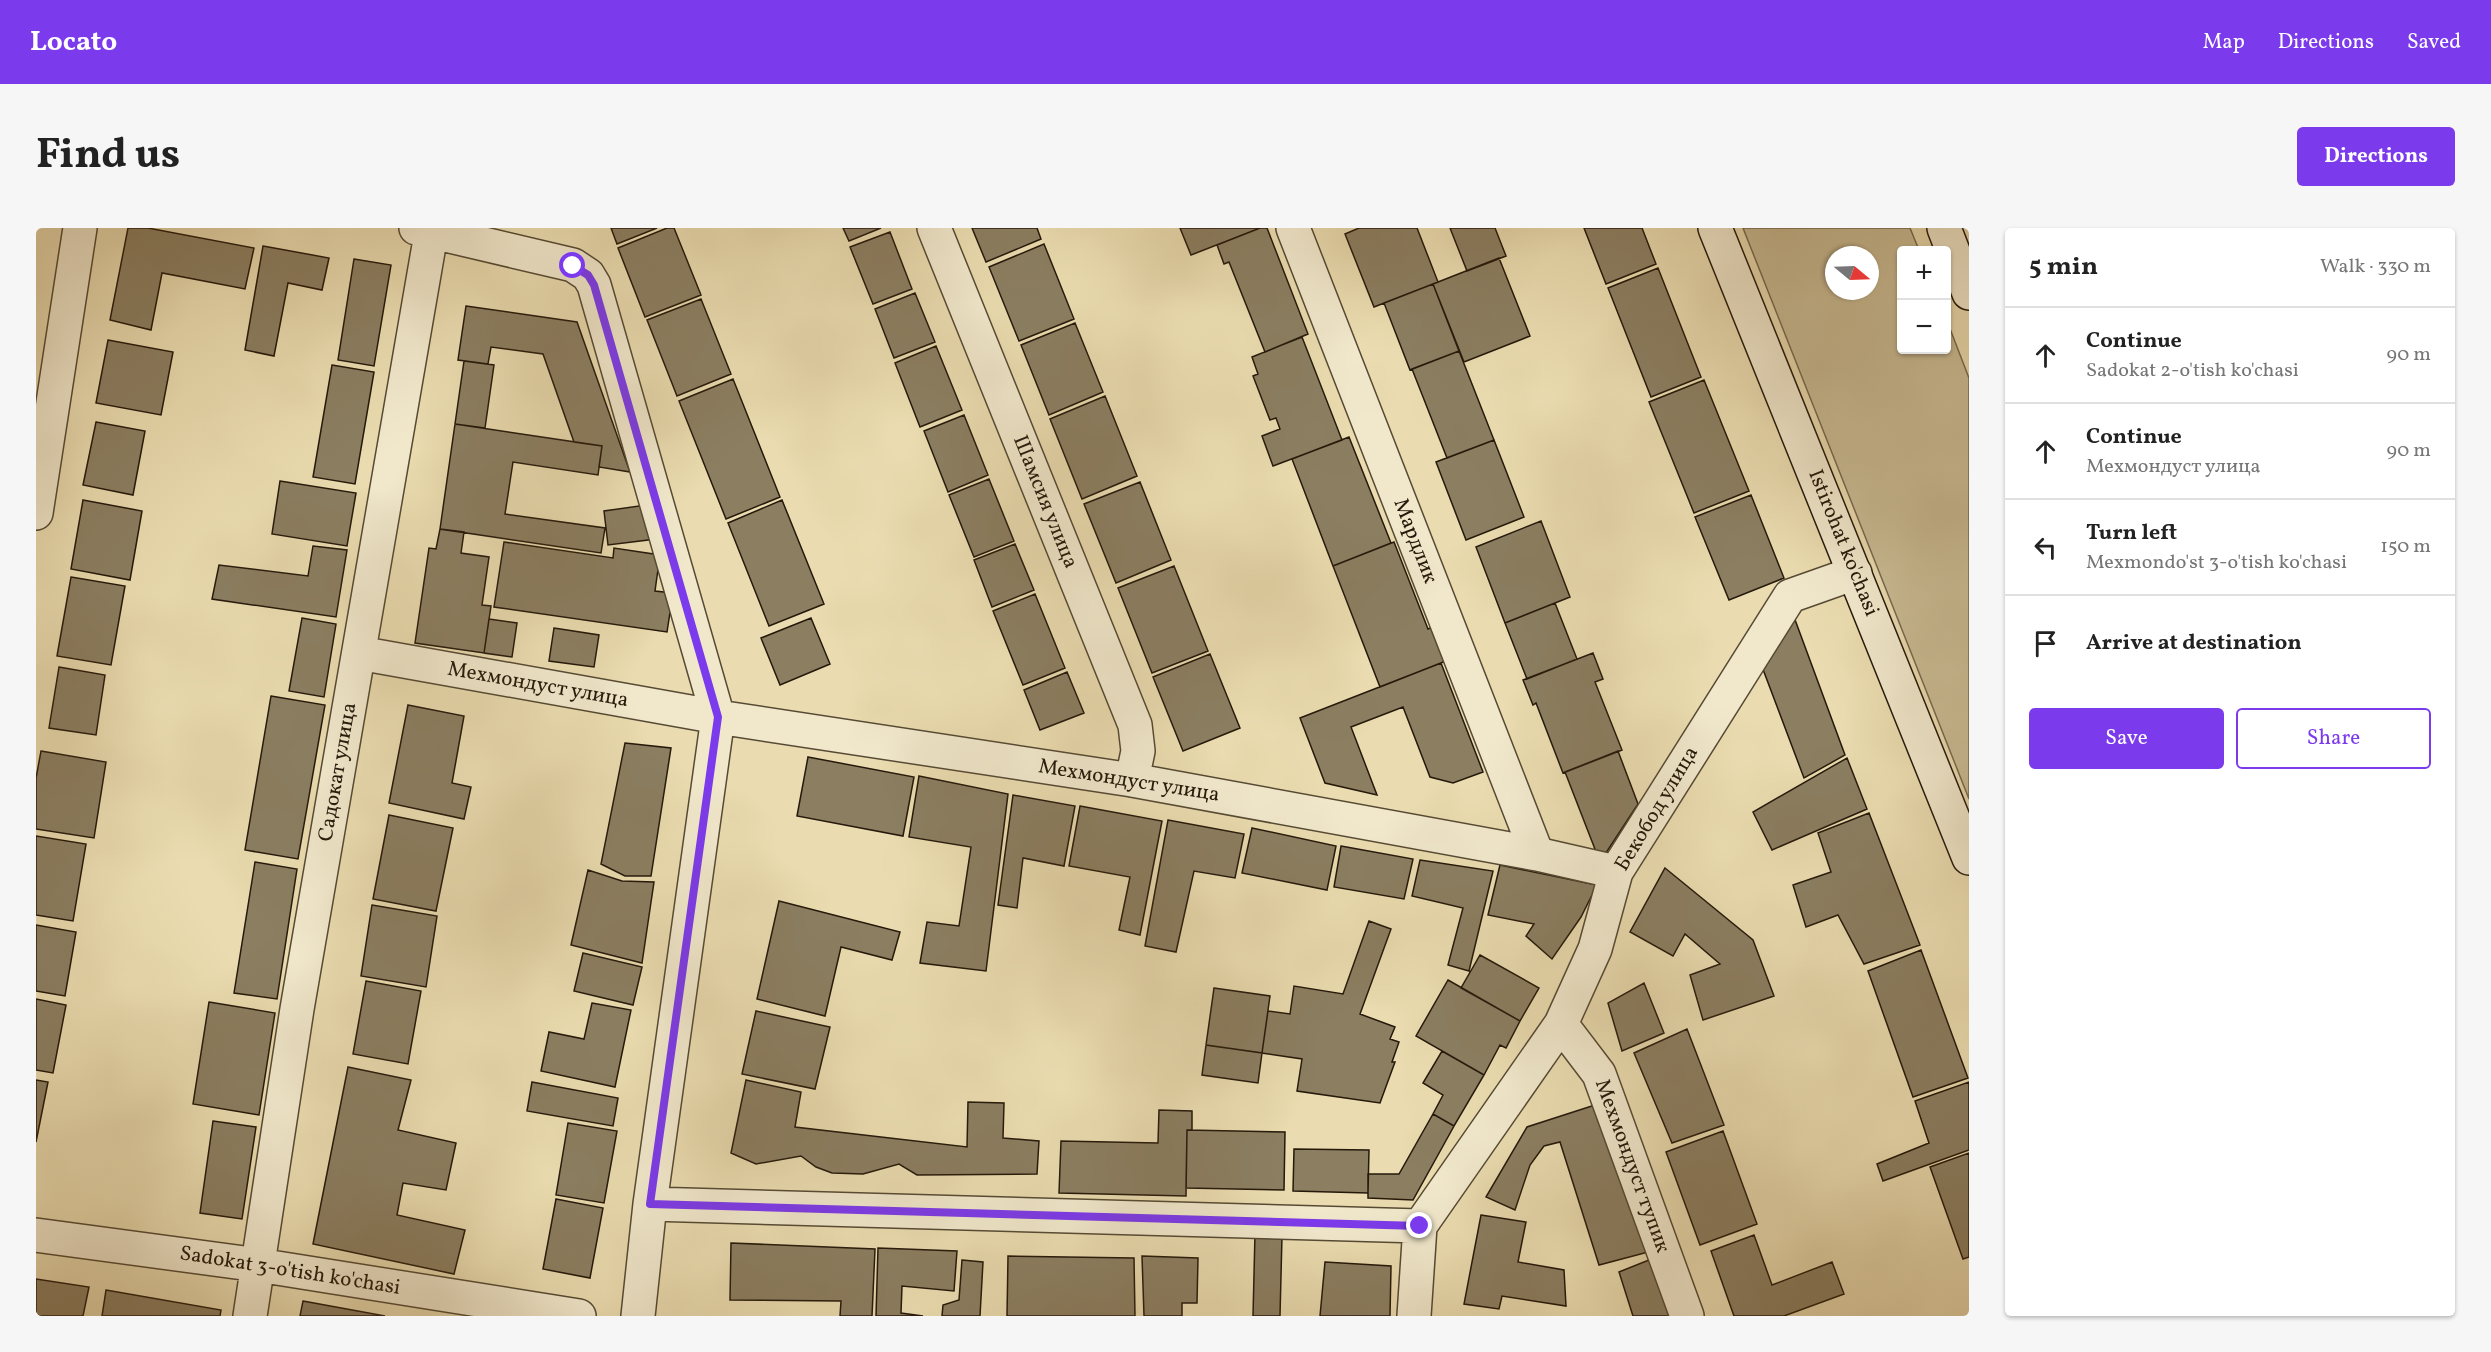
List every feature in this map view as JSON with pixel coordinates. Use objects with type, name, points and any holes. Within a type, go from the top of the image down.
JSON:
[{"type":"street","points":[[36,513],[80,228]]},
{"type":"street","name":"Шамсия улица","points":[[934,228],[1135,725],[1138,752],[1131,780]]},
{"type":"street","name":"Мардлик","points":[[1293,228],[1537,854]]},
{"type":"street","name":"Istirohat ko'chasi","points":[[1715,228],[1969,858]]},
{"type":"street","points":[[1944,228],[1969,293]]},
{"type":"street","points":[[426,229],[573,266],[588,275],[594,285],[718,717],[650,1204],[638,1316]]},
{"type":"street","name":"Садокат улица","points":[[250,1316],[297,1009],[359,653],[426,229]]},
{"type":"street","name":"Бекобод улица","points":[[1420,1226],[1561,1024],[1595,949],[1616,872],[1790,596],[1855,573]]},
{"type":"street","name":"Мехмондуст улица","points":[[359,653],[718,717],[1131,780],[1537,854],[1616,872]]},
{"type":"street","name":"Мехмондуст тупик","points":[[1561,1024],[1599,1074],[1687,1316]]},
{"type":"street","points":[[650,1204],[1420,1226],[1414,1316]]},
{"type":"street","name":"Sadokat 3-o'tish ko'chasi","points":[[36,1235],[258,1265],[579,1316]]},
{"type":"shaded area","points":[[1743,228],[1910,228],[1917,246],[1897,246],[1897,354],[1951,354],[1951,331],[1969,378],[1969,799]]},
{"type":"building","points":[[128,228],[148,228],[254,248],[245,289],[162,273],[151,330],[110,320]]},
{"type":"building","points":[[611,228],[657,228],[617,244]]},
{"type":"building","points":[[667,228],[674,228],[701,295],[645,317],[618,248]]},
{"type":"building","points":[[843,228],[881,228],[849,241]]},
{"type":"building","points":[[972,228],[1037,228],[1041,239],[986,262]]},
{"type":"building","points":[[1180,228],[1260,228],[1191,255]]},
{"type":"building","points":[[1260,228],[1267,228],[1308,334],[1265,352],[1229,262],[1224,264],[1217,245]]},
{"type":"building","points":[[1359,228],[1417,228],[1438,282],[1374,307],[1345,234]]},
{"type":"building","points":[[1450,228],[1495,228],[1506,256],[1467,271]]},
{"type":"building","points":[[1584,228],[1642,228],[1656,264],[1606,284]]},
{"type":"building","points":[[890,232],[912,289],[873,304],[850,247]]},
{"type":"building","points":[[1044,244],[1074,319],[1019,341],[989,267]]},
{"type":"building","points":[[263,246],[329,258],[322,290],[288,283],[274,356],[245,350]]},
{"type":"building","points":[[1499,258],[1530,336],[1464,362],[1433,284]]},
{"type":"building","points":[[354,259],[391,265],[374,366],[338,360]]},
{"type":"building","points":[[1658,268],[1701,377],[1651,397],[1608,288]]},
{"type":"building","points":[[1433,284],[1459,351],[1410,370],[1384,303]]},
{"type":"building","points":[[915,293],[935,342],[894,358],[875,309]]},
{"type":"building","points":[[701,299],[731,374],[677,396],[647,320]]},
{"type":"building","points":[[466,306],[577,322],[630,472],[599,467],[602,446],[574,442],[543,354],[491,347],[488,364],[458,360]]},
{"type":"building","points":[[1075,323],[1103,392],[1049,415],[1021,345]]},
{"type":"building","points":[[1302,337],[1342,440],[1273,466],[1262,436],[1280,429],[1276,418],[1270,420],[1253,376],[1258,374],[1252,357]]},
{"type":"building","points":[[108,340],[173,352],[161,415],[96,403]]},
{"type":"building","points":[[936,346],[962,410],[920,427],[895,363]]},
{"type":"building","points":[[1459,351],[1494,440],[1447,458],[1412,369]]},
{"type":"building","points":[[464,361],[494,365],[485,428],[455,424]]},
{"type":"building","points":[[332,365],[374,372],[355,484],[313,477]]},
{"type":"building","points":[[733,379],[780,497],[726,519],[679,401]]},
{"type":"building","points":[[1704,380],[1749,491],[1694,513],[1649,402]]},
{"type":"building","points":[[1105,396],[1137,476],[1082,499],[1050,419]]},
{"type":"building","points":[[964,415],[988,475],[948,492],[924,431]]},
{"type":"building","points":[[96,422],[145,431],[133,495],[83,485]]},
{"type":"building","points":[[455,424],[602,446],[598,475],[513,462],[505,514],[605,528],[601,553],[440,529]]},
{"type":"building","points":[[1349,437],[1391,543],[1333,566],[1292,459]]},
{"type":"building","points":[[1494,440],[1524,517],[1466,540],[1436,462]]},
{"type":"building","points":[[989,479],[1014,541],[974,557],[949,495]]},
{"type":"building","points":[[280,481],[356,493],[347,546],[272,534]]},
{"type":"building","points":[[1140,482],[1171,560],[1116,583],[1084,504]]},
{"type":"building","points":[[1751,495],[1784,578],[1729,600],[1695,517]]},
{"type":"building","points":[[83,500],[142,511],[130,580],[71,569]]},
{"type":"building","points":[[782,500],[824,604],[769,626],[728,523]]},
{"type":"building","points":[[646,505],[656,539],[608,545],[604,511]]},
{"type":"building","points":[[1541,521],[1570,597],[1505,623],[1476,547]]},
{"type":"building","points":[[440,529],[464,532],[461,553],[489,557],[482,605],[491,606],[484,653],[415,643],[429,548],[436,549]]},
{"type":"building","points":[[504,542],[613,558],[614,548],[660,555],[655,591],[673,593],[667,632],[494,607]]},
{"type":"building","points":[[1394,542],[1428,629],[1443,623],[1456,657],[1380,687],[1333,566]]},
{"type":"building","points":[[1015,544],[1034,590],[992,607],[974,560]]},
{"type":"building","points":[[313,546],[347,550],[336,617],[212,599],[219,565],[308,576]]},
{"type":"building","points":[[1174,566],[1208,651],[1152,673],[1118,588]]},
{"type":"building","points":[[71,577],[125,586],[111,665],[57,656]]},
{"type":"building","points":[[1035,594],[1065,668],[1023,685],[993,611]]},
{"type":"building","points":[[1555,603],[1577,659],[1527,679],[1505,623]]},
{"type":"building","points":[[1794,617],[1845,755],[1804,778],[1761,664]]},
{"type":"building","points":[[302,618],[336,624],[324,697],[289,691]]},
{"type":"building","points":[[811,618],[830,664],[780,685],[761,638]]},
{"type":"building","points":[[489,619],[517,623],[512,657],[484,653]]},
{"type":"building","points":[[554,628],[599,635],[594,667],[549,661]]},
{"type":"building","points":[[1593,653],[1603,679],[1595,682],[1622,750],[1563,773],[1536,703],[1533,705],[1523,680]]},
{"type":"building","points":[[1210,654],[1240,728],[1183,751],[1153,677]]},
{"type":"building","points":[[1441,663],[1483,772],[1453,783],[1430,777],[1403,707],[1351,727],[1377,795],[1325,783],[1300,718]]},
{"type":"building","points":[[59,667],[105,675],[96,735],[49,728]]},
{"type":"building","points":[[1067,672],[1084,713],[1040,730],[1024,690]]},
{"type":"building","points":[[271,696],[325,705],[298,859],[245,850]]},
{"type":"building","points":[[408,705],[464,716],[452,783],[471,787],[464,819],[389,803]]},
{"type":"building","points":[[625,743],[671,748],[651,876],[625,876],[601,864]]},
{"type":"building","points":[[41,751],[106,762],[94,838],[36,829],[36,778]]},
{"type":"building","points":[[1618,751],[1638,804],[1600,862],[1565,772]]},
{"type":"building","points":[[808,757],[914,777],[903,836],[797,816]]},
{"type":"building","points":[[1847,758],[1867,809],[1772,850],[1753,812]]},
{"type":"building","points":[[919,776],[1008,794],[986,971],[920,963],[927,922],[959,926],[971,847],[909,837]]},
{"type":"building","points":[[1013,795],[1075,806],[1064,866],[1023,858],[1017,908],[998,905]]},
{"type":"building","points":[[1080,806],[1162,821],[1140,935],[1119,930],[1130,877],[1069,866]]},
{"type":"building","points":[[1869,813],[1920,945],[1864,964],[1838,915],[1806,927],[1793,885],[1831,872],[1818,833]]},
{"type":"building","points":[[389,815],[453,828],[436,911],[373,899]]},
{"type":"building","points":[[1168,820],[1244,834],[1235,878],[1194,871],[1176,952],[1145,946]]},
{"type":"building","points":[[1252,828],[1336,846],[1327,890],[1242,873]]},
{"type":"building","points":[[36,836],[86,844],[73,921],[36,915]]},
{"type":"building","points":[[1341,846],[1413,859],[1404,899],[1334,887]]},
{"type":"building","points":[[1420,860],[1493,871],[1469,971],[1448,965],[1463,908],[1412,896]]},
{"type":"building","points":[[255,862],[297,869],[277,999],[234,993]]},
{"type":"building","points":[[1500,865],[1597,885],[1581,917],[1552,959],[1526,936],[1534,924],[1488,915]]},
{"type":"building","points":[[1665,868],[1753,940],[1774,996],[1703,1020],[1690,975],[1720,964],[1685,934],[1673,956],[1630,932]]},
{"type":"building","points":[[588,870],[622,881],[654,882],[642,963],[571,945]]},
{"type":"building","points":[[779,901],[900,932],[892,960],[841,947],[825,1016],[757,999]]},
{"type":"building","points":[[372,905],[437,916],[426,987],[361,976]]},
{"type":"building","points":[[1369,921],[1391,929],[1360,1014],[1395,1027],[1390,1039],[1399,1042],[1392,1062],[1395,1062],[1380,1103],[1297,1091],[1302,1059],[1262,1053],[1268,1011],[1290,1014],[1294,986],[1343,994]]},
{"type":"building","points":[[36,925],[76,932],[65,996],[36,991]]},
{"type":"building","points":[[1921,950],[1968,1078],[1913,1097],[1868,971]]},
{"type":"building","points":[[583,953],[642,967],[633,1005],[574,991]]},
{"type":"building","points":[[1480,955],[1539,988],[1520,1021],[1461,988]]},
{"type":"building","points":[[1448,980],[1520,1021],[1506,1048],[1500,1045],[1484,1075],[1416,1036]]},
{"type":"building","points":[[366,981],[421,991],[408,1064],[353,1054]]},
{"type":"building","points":[[1644,983],[1664,1033],[1622,1051],[1608,1003]]},
{"type":"building","points":[[1214,988],[1270,996],[1262,1053],[1206,1045]]},
{"type":"building","points":[[36,999],[66,1005],[53,1073],[36,1070]]},
{"type":"building","points":[[209,1002],[275,1013],[259,1115],[193,1104]]},
{"type":"building","points":[[592,1003],[631,1010],[615,1087],[541,1071],[549,1032],[584,1039]]},
{"type":"building","points":[[756,1011],[830,1027],[815,1089],[742,1074]]},
{"type":"building","points":[[1687,1029],[1724,1125],[1672,1143],[1634,1053]]},
{"type":"building","points":[[1206,1045],[1262,1053],[1258,1083],[1202,1075]]},
{"type":"building","points":[[1442,1051],[1484,1075],[1454,1126],[1433,1114],[1443,1095],[1423,1083]]},
{"type":"building","points":[[348,1067],[411,1080],[398,1130],[456,1143],[446,1190],[403,1183],[397,1215],[465,1230],[454,1274],[313,1244]]},
{"type":"building","points":[[36,1080],[48,1082],[36,1142]]},
{"type":"building","points":[[746,1080],[801,1092],[795,1127],[967,1147],[968,1102],[1004,1103],[1003,1138],[1039,1141],[1037,1174],[917,1175],[899,1164],[863,1174],[832,1173],[816,1167],[801,1156],[756,1164],[731,1153]]},
{"type":"building","points":[[532,1082],[618,1098],[613,1126],[527,1111]]},
{"type":"building","points":[[1969,1082],[1969,1150],[1883,1181],[1877,1164],[1929,1143],[1915,1101]]},
{"type":"building","points":[[1595,1105],[1652,1251],[1599,1265],[1560,1142],[1544,1146],[1530,1165],[1515,1210],[1486,1197],[1527,1127]]},
{"type":"building","points":[[1159,1110],[1192,1111],[1192,1130],[1187,1130],[1186,1196],[1059,1193],[1061,1141],[1158,1143]]},
{"type":"building","points":[[1433,1114],[1454,1126],[1413,1200],[1368,1198],[1368,1174],[1399,1174]]},
{"type":"building","points":[[213,1121],[256,1127],[242,1219],[200,1213]]},
{"type":"building","points":[[568,1123],[617,1131],[604,1203],[556,1195]]},
{"type":"building","points":[[1187,1130],[1285,1132],[1284,1190],[1186,1188]]},
{"type":"building","points":[[1723,1131],[1757,1224],[1700,1245],[1666,1152]]},
{"type":"building","points":[[1294,1149],[1369,1150],[1368,1193],[1293,1191]]},
{"type":"building","points":[[1969,1153],[1969,1257],[1963,1259],[1930,1167]]},
{"type":"building","points":[[556,1199],[603,1208],[590,1278],[543,1269]]},
{"type":"building","points":[[1481,1215],[1526,1222],[1518,1262],[1564,1270],[1566,1306],[1502,1296],[1499,1309],[1464,1304]]},
{"type":"building","points":[[1255,1233],[1282,1236],[1280,1316],[1253,1316]]},
{"type":"building","points":[[1754,1235],[1772,1285],[1832,1262],[1844,1294],[1784,1316],[1734,1316],[1711,1251]]},
{"type":"building","points":[[731,1243],[875,1249],[872,1316],[840,1316],[841,1301],[730,1300]]},
{"type":"building","points":[[878,1248],[957,1251],[954,1291],[902,1286],[901,1313],[923,1316],[876,1316]]},
{"type":"building","points":[[1008,1256],[1134,1258],[1135,1316],[1007,1316]]},
{"type":"building","points":[[1142,1256],[1198,1258],[1197,1303],[1182,1303],[1182,1316],[1144,1316]]},
{"type":"building","points":[[1654,1258],[1677,1316],[1633,1316],[1619,1272]]},
{"type":"building","points":[[962,1260],[983,1262],[980,1316],[942,1316],[943,1305],[959,1300]]},
{"type":"building","points":[[1325,1262],[1391,1266],[1390,1316],[1320,1316]]},
{"type":"building","points":[[36,1279],[89,1287],[83,1316],[36,1316]]},
{"type":"building","points":[[106,1290],[221,1310],[220,1316],[102,1316]]},
{"type":"building","points":[[303,1301],[385,1316],[300,1316]]},
{"type":"route","points":[[573,266],[588,275],[594,285],[718,717],[650,1204],[1420,1226]]}]
